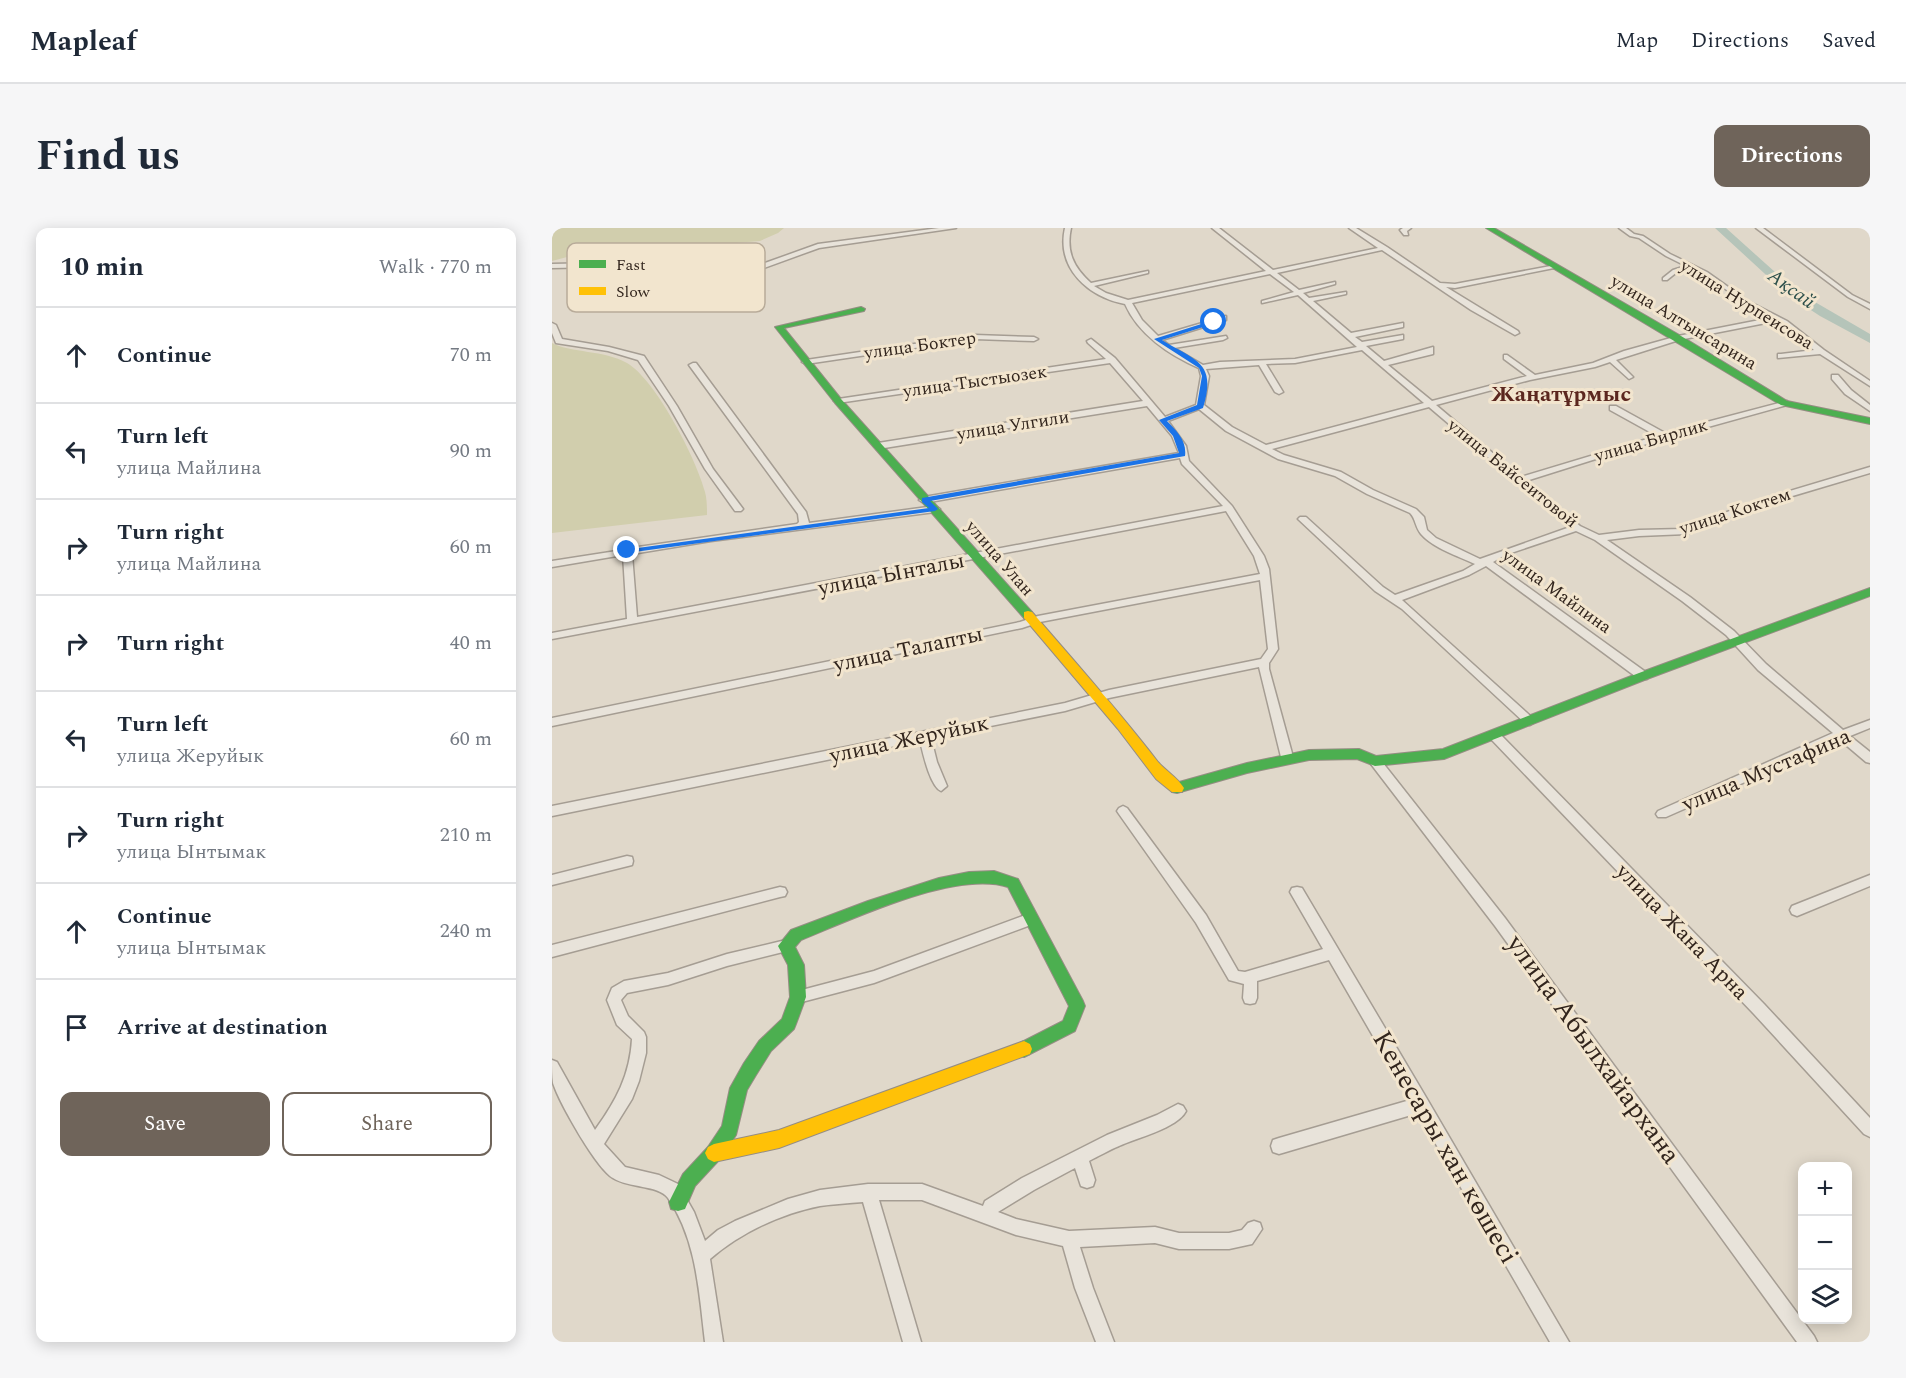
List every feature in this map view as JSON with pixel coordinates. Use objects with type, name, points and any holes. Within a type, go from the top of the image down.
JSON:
[{"type":"street","points":[[765,265],[818,246],[953,228]]},
{"type":"street","points":[[1068,228],[1065,240],[1070,263],[1079,277],[1114,300],[1128,302],[1385,248]]},
{"type":"street","name":"улица Байсеитовой","points":[[1215,228],[1308,300],[1577,528],[1598,538],[1686,599],[1738,641],[1762,667],[1870,759]]},
{"type":"street","points":[[1352,228],[1515,333]]},
{"type":"street","name":"улица Алтынсарина","points":[[1490,228],[1784,403],[1869,415]]},
{"type":"street","name":"улица Нурпеисова","points":[[1622,228],[1632,235],[1641,237],[1661,252],[1705,273],[1746,302],[1777,319],[1821,352],[1870,384]]},
{"type":"street","points":[[1760,228],[1850,296],[1870,307]]},
{"type":"street","points":[[552,266],[567,266]]},
{"type":"street","points":[[1439,285],[1463,284],[1554,266]]},
{"type":"street","points":[[1665,279],[1675,271],[1690,267]]},
{"type":"street","points":[[1090,285],[1146,272]]},
{"type":"street","points":[[1264,302],[1334,283]]},
{"type":"street","points":[[1308,300],[1344,293]]},
{"type":"street","points":[[1128,302],[1146,329],[1157,339],[1202,367],[1315,358],[1400,337]]},
{"type":"street","name":"улица Улан","points":[[861,309],[779,327],[838,401],[1098,698],[1161,775],[1176,788],[1287,757]]},
{"type":"street","points":[[1157,339],[1223,318]]},
{"type":"street","points":[[1265,448],[1342,422],[1429,404],[1533,377],[1595,365],[1678,338],[1777,319]]},
{"type":"street","points":[[552,325],[559,341],[609,349],[641,358],[673,406],[709,469],[738,509]]},
{"type":"street","points":[[1349,336],[1400,325]]},
{"type":"street","name":"улица Боктер","points":[[806,362],[975,337],[1034,339]]},
{"type":"street","points":[[1168,347],[1223,338]]},
{"type":"street","points":[[1092,341],[1112,360],[1176,435],[1190,469],[1229,508],[1256,550],[1264,569],[1273,649],[1264,662],[1287,757],[1353,753],[1368,755],[1375,761],[1444,754],[1643,676],[1870,592]]},
{"type":"street","points":[[1383,364],[1422,356],[1430,352],[1430,349]]},
{"type":"street","points":[[1781,356],[1821,352]]},
{"type":"street","points":[[1506,357],[1533,377]]},
{"type":"street","points":[[1611,359],[1629,377]]},
{"type":"street","name":"улица Тыстыозек","points":[[838,401],[1112,360]]},
{"type":"street","points":[[1811,361],[1835,360]]},
{"type":"street","points":[[693,364],[803,514],[804,523],[799,527]]},
{"type":"street","points":[[1262,364],[1279,392]]},
{"type":"street","points":[[1163,420],[1200,406],[1205,376],[1202,367]]},
{"type":"street","points":[[1836,377],[1869,415]]},
{"type":"street","name":"улица Улгили","points":[[878,447],[1148,403]]},
{"type":"street","name":"улица Бирлик","points":[[1519,480],[1784,403]]},
{"type":"street","name":"улица Майлина","points":[[1200,406],[1229,429],[1281,457],[1338,474],[1370,492],[1413,511],[1419,517],[1423,531],[1433,540],[1478,562],[1487,562],[1643,676]]},
{"type":"street","points":[[1613,408],[1664,436]]},
{"type":"street","points":[[552,564],[627,550],[799,527],[929,505],[1183,455]]},
{"type":"street","name":"улица Коктем","points":[[1598,538],[1639,533],[1684,532],[1756,504],[1870,470]]},
{"type":"street","name":"улица Ынталы","points":[[552,636],[1229,508]]},
{"type":"street","points":[[1304,519],[1379,589],[1435,633],[1530,721]]},
{"type":"street","points":[[1394,599],[1466,573],[1487,562],[1491,557],[1577,528]]},
{"type":"street","points":[[627,550],[632,621]]},
{"type":"street","name":"улица Талапты","points":[[552,722],[1038,619],[1264,576]]},
{"type":"street","name":"улица Жеруйык","points":[[552,812],[1264,662]]},
{"type":"street","name":"улица Мустафина","points":[[1662,814],[1810,747],[1870,724]]},
{"type":"street","points":[[924,735],[931,762],[941,786]]},
{"type":"street","name":"улица Жана Арна","points":[[1494,735],[1759,1009],[1870,1129]]},
{"type":"street","name":"улица Абылхайархана","points":[[1375,761],[1500,922],[1808,1342]]},
{"type":"street","points":[[1123,811],[1201,920],[1234,976],[1239,979],[1248,978],[1331,953]]},
{"type":"street","points":[[552,880],[627,861]]},
{"type":"street","points":[[595,1143],[620,1108],[634,1081],[639,1057],[639,1037],[622,1020],[614,1000],[617,992],[624,987],[668,979],[727,960],[786,946],[796,935],[905,894],[957,879],[1008,879],[1013,883],[1077,1006],[1069,1026],[1025,1048],[858,1111],[779,1139],[714,1153]]},
{"type":"street","points":[[1797,910],[1870,880]]},
{"type":"street","points":[[552,951],[780,892]]},
{"type":"street","name":"Кенесары хан көшесі","points":[[1297,892],[1560,1342]]},
{"type":"street","points":[[798,997],[874,978],[1031,920]]},
{"type":"street","points":[[678,1202],[689,1180],[714,1153],[730,1129],[740,1088],[765,1046],[788,1024],[798,997],[796,965],[786,946]]},
{"type":"street","points":[[1248,978],[1251,983],[1250,998]]},
{"type":"street","points":[[552,1067],[595,1143],[614,1170],[672,1190],[694,1229],[701,1256],[714,1342]]},
{"type":"street","points":[[1279,1146],[1422,1104]]},
{"type":"street","points":[[987,1215],[992,1207],[1006,1196],[1113,1140],[1162,1121],[1178,1111]]},
{"type":"street","points":[[1080,1158],[1087,1180]]},
{"type":"street","points":[[701,1256],[724,1236],[788,1207],[820,1198],[868,1192],[922,1192],[1016,1227],[1069,1239],[1155,1235],[1179,1241],[1229,1241],[1245,1238],[1254,1229]]},
{"type":"street","points":[[868,1192],[912,1342]]},
{"type":"street","points":[[1069,1239],[1084,1288],[1105,1342]]},
{"type":"shaded area","points":[[552,228],[784,228],[760,241],[736,243],[567,243],[567,257],[552,261]]},
{"type":"shaded area","points":[[552,343],[568,349],[618,359],[638,372],[674,422],[694,461],[705,492],[707,515],[552,533]]},
{"type":"waterway","name":"Ақсай","points":[[1720,228],[1792,293],[1824,314],[1870,339]]},
{"type":"traffic: fast","points":[[1489,228],[1678,338],[1784,403],[1870,421]]},
{"type":"traffic: fast","points":[[861,309],[779,327],[838,401],[1028,615]]},
{"type":"traffic: fast","points":[[1177,788],[1247,768],[1309,755],[1359,754],[1375,761],[1444,754],[1643,676],[1870,592]]},
{"type":"traffic: fast","points":[[678,1202],[689,1180],[714,1153],[730,1129],[739,1088],[750,1069],[765,1046],[788,1024],[798,997],[796,965],[786,946],[796,935],[873,905],[939,884],[969,878],[994,877],[1013,883],[1077,1006],[1069,1026],[1024,1049]]},
{"type":"traffic: slow","points":[[1028,615],[1123,726],[1161,775],[1177,788]]},
{"type":"traffic: slow","points":[[714,1153],[779,1139],[1024,1049]]},
{"type":"district","name":"Жаңатұрмыс","points":[[1561,393]]},
{"type":"route","points":[[627,550],[935,509],[924,500],[1183,455],[1182,446],[1176,435],[1163,420],[1202,404],[1204,369],[1157,339],[1186,328],[1214,322]]}]
